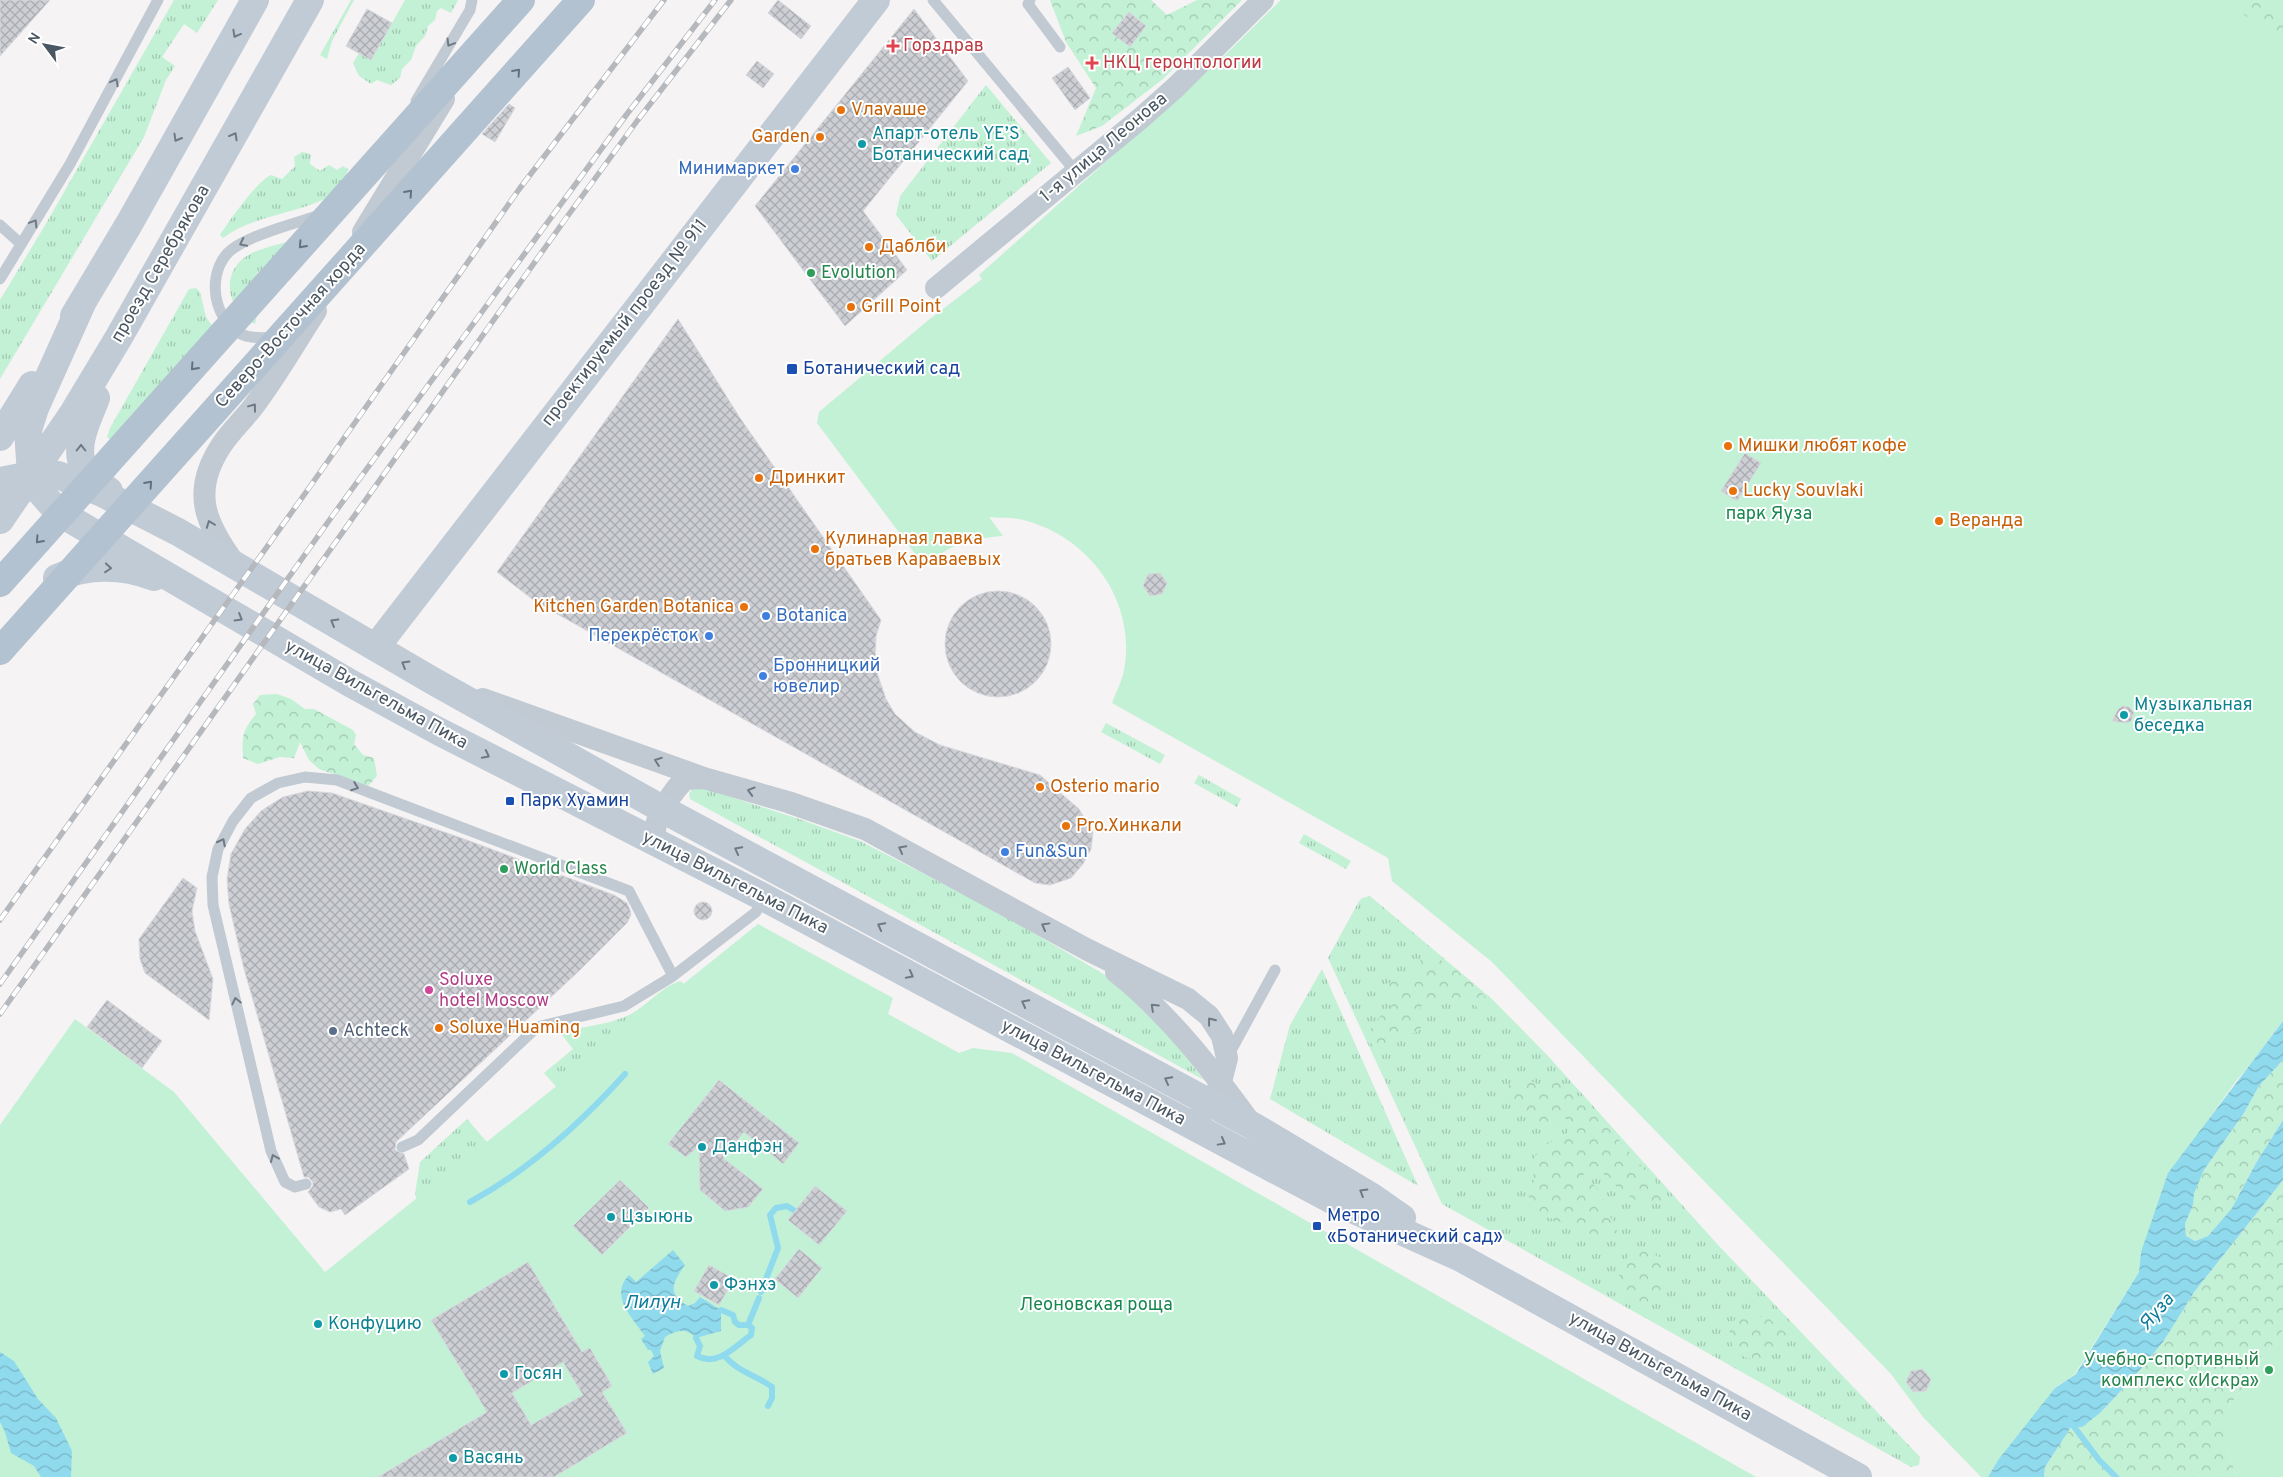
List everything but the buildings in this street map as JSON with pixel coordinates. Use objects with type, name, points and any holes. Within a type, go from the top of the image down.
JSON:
[{"type":"main road","points":[[0,437],[84,301],[255,0]]},
{"type":"main road","name":"проезд Серебрякова","points":[[0,520],[72,414],[119,337],[310,0]]},
{"type":"main road","points":[[0,583],[521,0]]},
{"type":"main road","name":"Северо-Восточная хорда","points":[[0,651],[581,0]]},
{"type":"main road","name":"проектируемый проезд № 911","points":[[376,647],[876,0]]},
{"type":"main road","name":"улица Вильгельма Пика","points":[[84,301],[35,408],[28,430],[31,475],[38,489],[52,505],[70,519],[358,688],[763,897],[1332,1200],[1461,1258],[1858,1477]]},
{"type":"main road","points":[[119,337],[81,440],[81,461],[86,471],[132,508]]},
{"type":"main road","name":"улица Вильгельма Пика","points":[[0,481],[31,475],[58,476],[102,493],[132,508],[236,565],[433,682],[664,810],[1216,1093],[1253,1126],[1372,1197],[1461,1258]]},
{"type":"main road","points":[[0,637],[38,590],[59,577],[80,569],[103,568],[142,572],[198,593]]},
{"type":"street","points":[[236,565],[216,538],[206,513],[204,490],[208,467],[222,444],[254,406],[315,312],[504,0]]},
{"type":"street","name":"1-я улица Леонова","points":[[936,288],[1176,87],[1262,0]]},
{"type":"street","points":[[433,682],[704,778],[788,802],[865,830],[1088,950],[1188,999],[1209,1016],[1222,1036],[1227,1058],[1216,1093],[1202,1115],[1192,1119],[1179,1118]]},
{"type":"street","points":[[662,846],[654,834],[656,824],[680,784],[686,779],[704,778]]},
{"type":"street","points":[[1088,950],[1122,977],[1166,1018],[1216,1093]]},
{"type":"lane","points":[[0,279],[70,164],[158,0]]},
{"type":"lane","points":[[315,312],[296,329],[281,337],[263,338],[241,334],[222,317],[215,295],[216,271],[226,254],[249,239],[329,212],[351,200],[362,188],[406,117],[470,10],[472,0]]},
{"type":"lane","points":[[933,0],[1076,172]]},
{"type":"lane","points":[[1030,0],[1028,4],[1060,48]]},
{"type":"lane","points":[[0,225],[22,244]]},
{"type":"lane","points":[[306,1184],[295,1187],[284,1182],[271,1152],[214,905],[212,877],[218,849],[233,821],[251,798],[278,783],[305,777],[337,780],[629,891],[673,976]]},
{"type":"lane","points":[[402,1147],[418,1140],[537,1027],[624,1006],[673,976],[756,912],[763,897]]},
{"type":"lane","points":[[1227,1058],[1274,970]]},
{"type":"green space","points":[[174,0],[218,0],[197,33],[184,24],[162,57],[175,66],[166,80],[144,137],[0,379],[0,300]]},
{"type":"green space","points":[[351,0],[354,0],[332,41],[327,59],[320,55]]},
{"type":"green space","points":[[405,0],[458,0],[451,13],[441,8],[437,11],[435,20],[428,26],[425,36],[416,46],[411,60],[402,69],[400,78],[391,85],[377,80],[371,84],[359,76],[353,63],[359,53],[371,60]]},
{"type":"green space","name":"НКЦ геронтологии","points":[[1050,0],[1151,0],[1167,15],[1197,0],[1242,0],[1163,79],[1102,126],[1076,136],[1096,88],[1066,42]]},
{"type":"green space","name":"парк Яуза","points":[[1281,0],[2257,0],[2241,13],[2283,39],[2283,1021],[2203,1127],[2141,1252],[2139,1272],[2075,1374],[2055,1388],[1998,1460],[1988,1477],[1981,1477],[1923,1417],[1891,1374],[1492,962],[1392,881],[1388,858],[1112,703],[1124,670],[1126,645],[1123,621],[1116,598],[1104,577],[1089,558],[1071,542],[1050,530],[1013,518],[989,517],[1003,536],[970,541],[952,547],[925,567],[817,423],[819,412],[926,322],[982,279],[979,275],[1222,58]]},
{"type":"green space","points":[[2252,0],[2283,0],[2283,41],[2234,14]]},
{"type":"green space","points":[[2283,0],[2283,24],[2276,20],[2273,9],[2277,2]]},
{"type":"green space","points":[[986,85],[1051,163],[932,261],[896,215],[900,196]]},
{"type":"green space","points":[[302,152],[311,154],[310,164],[320,171],[329,165],[337,170],[343,166],[348,169],[344,180],[335,192],[316,203],[248,224],[223,238],[220,235],[258,185],[271,175],[282,179],[295,166],[294,157]]},
{"type":"green space","points":[[297,239],[272,270],[258,272],[248,294],[259,306],[255,324],[237,309],[232,299],[230,289],[234,269],[241,260],[252,253]]},
{"type":"green space","points":[[196,288],[200,292],[206,317],[219,335],[149,409],[132,414],[124,429],[112,441],[107,437],[110,428],[189,289]]},
{"type":"green space","points":[[277,694],[291,699],[305,709],[314,709],[353,730],[356,735],[354,744],[363,755],[374,758],[377,776],[368,786],[319,769],[309,760],[300,742],[294,758],[280,757],[258,764],[243,758],[244,734],[256,714],[253,704],[260,695]]},
{"type":"green space","points":[[1106,723],[1165,755],[1160,764],[1101,732]]},
{"type":"green space","points":[[1199,775],[1241,799],[1237,807],[1194,783]]},
{"type":"green space","points":[[697,786],[860,841],[1000,913],[1117,982],[1144,1005],[1204,1080],[690,799],[689,794]]},
{"type":"green space","points":[[1304,834],[1351,861],[1346,869],[1299,843]]},
{"type":"green space","points":[[1370,896],[1492,999],[1548,1056],[1719,1246],[1920,1457],[1919,1465],[1911,1467],[1442,1204],[1328,958],[1359,901]]},
{"type":"green space","name":"Леоновская роща","points":[[758,924],[893,998],[888,1014],[959,1053],[973,1048],[1012,1053],[1756,1477],[0,1477],[0,1125],[75,1019],[174,1092],[325,1272]]},
{"type":"green space","points":[[1428,953],[1454,968],[1470,981],[1490,1003],[1488,1008],[1479,1010],[1473,1002],[1461,997],[1450,1001],[1424,1005],[1419,1008],[1419,1013],[1425,1021],[1418,1031],[1407,1033],[1379,1047],[1374,1047],[1367,1038],[1371,1028],[1393,1004],[1387,984],[1396,980],[1405,981],[1409,977],[1425,975],[1420,958]]},
{"type":"green space","points":[[1322,969],[1418,1186],[1270,1099],[1290,1025]]},
{"type":"green space","points":[[680,981],[686,985],[429,1242],[415,1194],[420,1162],[467,1119],[492,1148],[560,1091],[544,1073],[573,1049],[562,1035],[566,1031],[608,1022],[631,1014],[667,987]]},
{"type":"green space","points":[[2283,1060],[2283,1120],[2256,1163],[2232,1208],[2208,1236],[2195,1241],[2186,1236],[2185,1224],[2193,1205],[2193,1193],[2204,1170],[2244,1113],[2259,1086]]},
{"type":"green space","points":[[1519,1077],[1528,1078],[1541,1088],[1560,1083],[1581,1099],[1663,1191],[1661,1201],[1649,1204],[1636,1200],[1612,1183],[1596,1165],[1586,1168],[1583,1176],[1600,1191],[1604,1208],[1614,1221],[1617,1232],[1608,1238],[1599,1237],[1537,1213],[1530,1206],[1529,1196],[1534,1180],[1532,1161],[1544,1147],[1567,1133],[1572,1123],[1564,1118],[1545,1124],[1535,1123],[1507,1090],[1511,1081]]},
{"type":"green space","points":[[2283,1180],[2283,1330],[2226,1411],[2226,1446],[2237,1477],[2044,1477],[2045,1467],[2071,1427],[2100,1413],[2133,1378],[2163,1342],[2195,1291]]},
{"type":"green space","points":[[1636,1248],[1660,1257],[1663,1265],[1661,1297],[1653,1304],[1628,1299],[1616,1287],[1623,1262]]},
{"type":"green space","points":[[1737,1316],[1767,1317],[1787,1334],[1786,1344],[1774,1354],[1764,1358],[1751,1359],[1745,1357],[1732,1345],[1730,1338],[1730,1329]]},
{"type":"green space","name":"Учебно-спортивный комплекс «Искра»","points":[[2283,1330],[2283,1477],[2237,1477],[2226,1446],[2226,1411]]},
{"type":"water","name":"Яуза","points":[[2283,1021],[2283,1060],[2259,1086],[2244,1113],[2204,1170],[2194,1193],[2193,1205],[2185,1224],[2186,1236],[2195,1241],[2208,1236],[2232,1208],[2256,1163],[2283,1120],[2283,1180],[2195,1291],[2163,1342],[2133,1378],[2100,1413],[2082,1427],[2071,1427],[2045,1467],[2044,1477],[1988,1477],[1998,1460],[2055,1388],[2076,1374],[2139,1272],[2141,1252],[2168,1173]]},
{"type":"water","name":"Лилун","points":[[673,1250],[685,1265],[677,1277],[674,1292],[688,1306],[695,1303],[700,1297],[721,1310],[721,1331],[696,1338],[685,1331],[665,1337],[660,1351],[664,1368],[653,1374],[648,1362],[654,1356],[641,1339],[645,1336],[629,1314],[622,1299],[621,1291],[623,1283],[629,1275],[636,1282]]},
{"type":"water","points":[[0,1352],[14,1361],[38,1399],[56,1418],[72,1451],[71,1477],[41,1477],[34,1466],[11,1453],[0,1422]]},
{"type":"waterway","points":[[470,1202],[513,1176],[553,1145],[590,1111],[625,1074]]},
{"type":"waterway","points":[[761,1292],[778,1248],[770,1215],[776,1208],[787,1206],[795,1211]]},
{"type":"waterway","points":[[748,1325],[759,1298]]},
{"type":"waterway","points":[[696,1338],[700,1346],[697,1356],[712,1359],[726,1354],[751,1335],[752,1328],[748,1325],[739,1325],[735,1322],[733,1315],[721,1310]]},
{"type":"waterway","points":[[724,1355],[734,1365],[772,1387],[772,1398],[768,1406]]},
{"type":"waterway","points":[[2069,1420],[2099,1460],[2116,1477]]},
{"type":"railway","points":[[0,920],[304,495],[520,188],[664,0]]},
{"type":"railway","points":[[0,984],[333,515],[627,114],[715,0]]},
{"type":"railway","points":[[0,1014],[564,221],[637,121],[731,0]]},
{"type":"place","name":"Горздрав","points":[[893,46]]},
{"type":"place","name":"НКЦ геронтологии","points":[[1092,63]]},
{"type":"place","name":"Vлаvаше","points":[[841,110]]},
{"type":"place","name":"Garden","points":[[820,137]]},
{"type":"place","name":"Апарт-отель YE’S Ботанический сад","points":[[862,144]]},
{"type":"place","name":"Минимаркет","points":[[795,169]]},
{"type":"place","name":"Даблби","points":[[869,247]]},
{"type":"place","name":"Evolution","points":[[811,273]]},
{"type":"place","name":"Grill Point","points":[[851,307]]},
{"type":"place","name":"Ботанический сад","points":[[792,369]]},
{"type":"place","name":"Мишки любят кофе","points":[[1728,446]]},
{"type":"place","name":"Дринкит","points":[[759,478]]},
{"type":"place","name":"Lucky Souvlaki","points":[[1733,491]]},
{"type":"place","name":"Веранда","points":[[1939,521]]},
{"type":"place","name":"Кулинарная лавка братьев Караваевых","points":[[815,549]]},
{"type":"place","name":"Kitchen Garden Botanica","points":[[744,607]]},
{"type":"place","name":"Botanica","points":[[766,616]]},
{"type":"place","name":"Перекрёсток","points":[[709,636]]},
{"type":"place","name":"Бронницкий ювелир","points":[[763,676]]},
{"type":"place","name":"Музыкальная беседка","points":[[2124,715]]},
{"type":"place","name":"Osterio mario","points":[[1040,787]]},
{"type":"place","name":"Парк Хуамин","points":[[510,801]]},
{"type":"place","name":"Pro.Хинкали","points":[[1066,826]]},
{"type":"place","name":"Fun&Sun","points":[[1005,852]]},
{"type":"place","name":"World Class","points":[[504,869]]},
{"type":"place","name":"Soluxe hotel Moscow","points":[[429,990]]},
{"type":"place","name":"Soluxe Huaming","points":[[439,1028]]},
{"type":"place","name":"Achteck","points":[[333,1031]]},
{"type":"place","name":"Данфэн","points":[[702,1147]]},
{"type":"place","name":"Цзыюнь","points":[[611,1217]]},
{"type":"place","name":"Метро «Ботанический сад»","points":[[1317,1226]]},
{"type":"place","name":"Фэнхэ","points":[[714,1285]]},
{"type":"place","name":"Конфуцию","points":[[318,1324]]},
{"type":"place","name":"Учебно-спортивный комплекс «Искра»","points":[[2269,1370]]},
{"type":"place","name":"Госян","points":[[504,1374]]},
{"type":"place","name":"Васянь","points":[[453,1458]]}]
